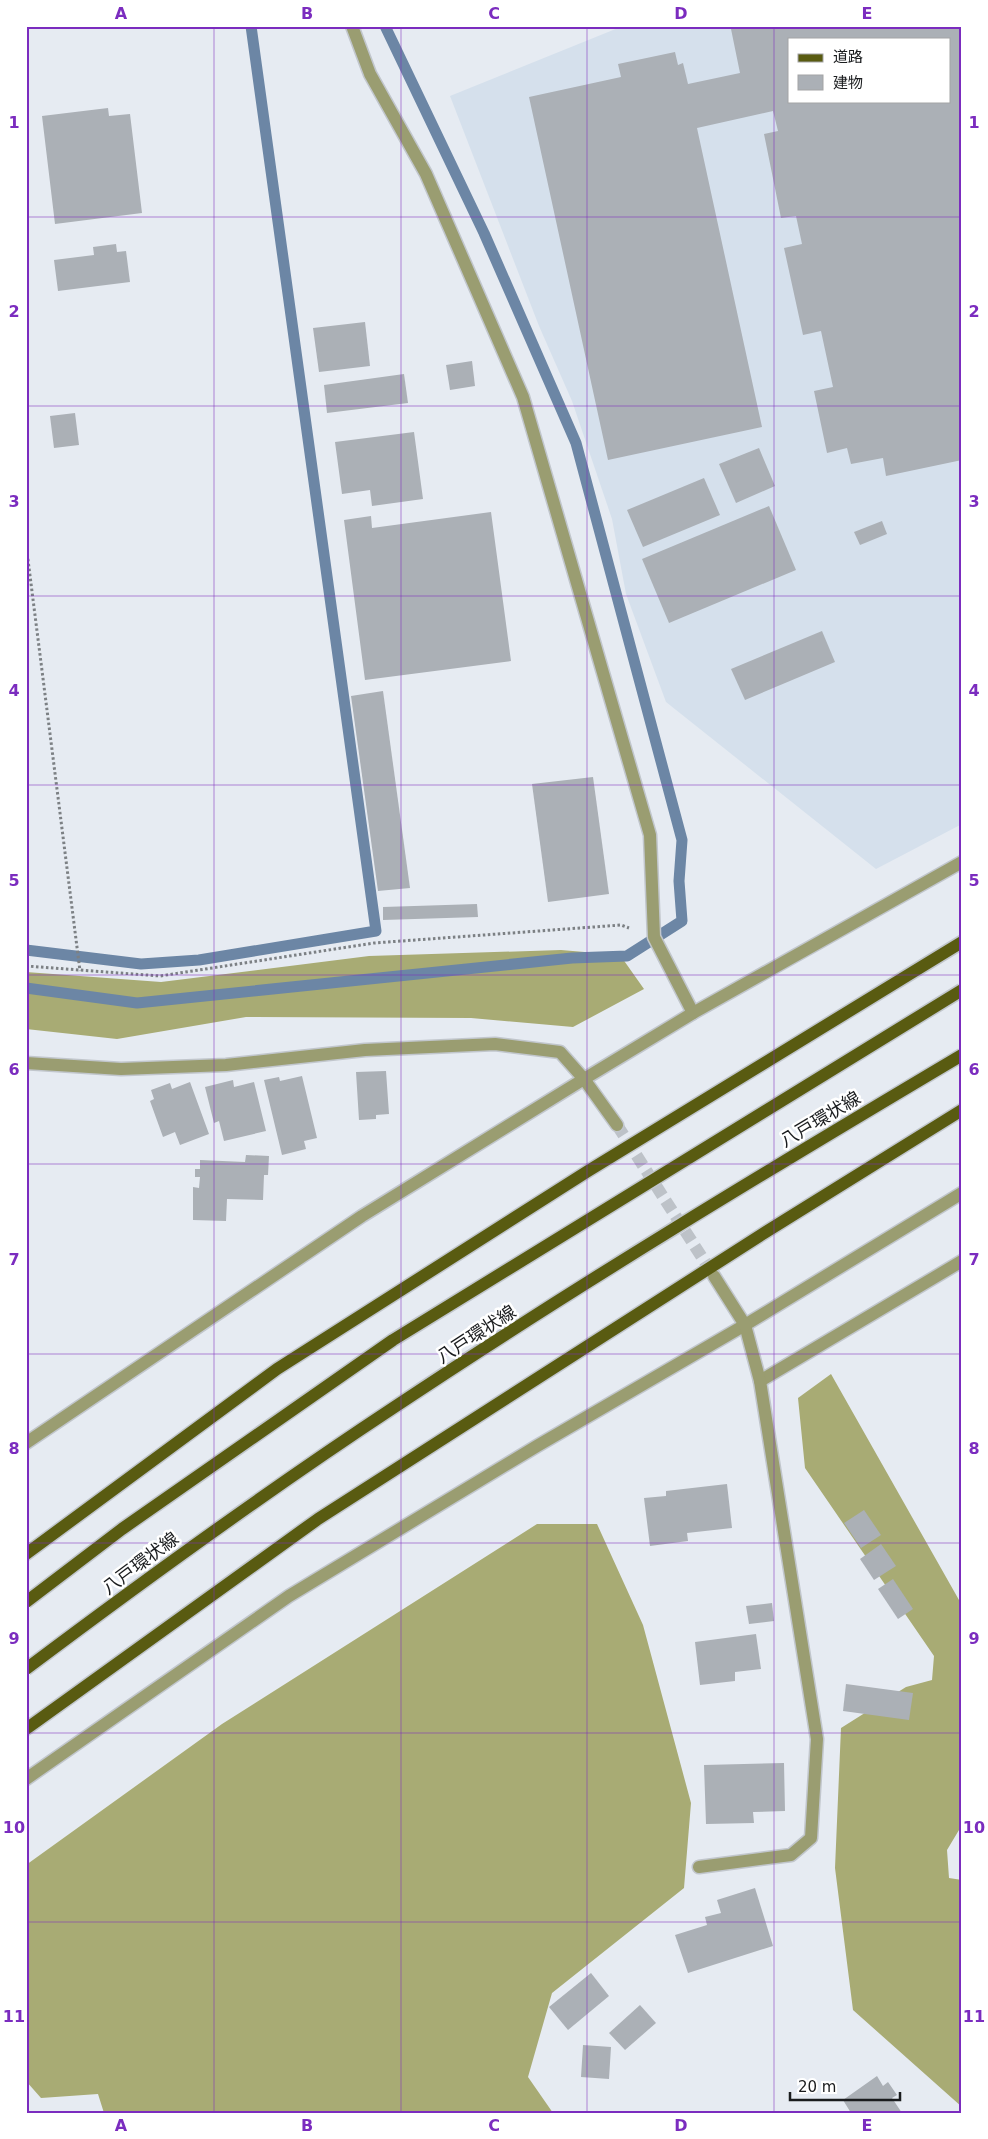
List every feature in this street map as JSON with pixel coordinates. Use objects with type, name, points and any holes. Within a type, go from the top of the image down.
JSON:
[{"type":"main road","points":[[26,1554],[277,1370],[596,1166],[962,942]]},
{"type":"main road","name":"八戸環状線","points":[[26,1602],[122,1529],[393,1340],[962,990]]},
{"type":"main road","name":"八戸環状線","points":[[26,1669],[191,1546],[392,1408],[695,1214],[962,1055]]},
{"type":"main road","points":[[26,1729],[318,1519],[962,1110]]},
{"type":"street","points":[[352,26],[370,74],[426,174],[523,397],[650,835],[654,938],[693,1013]]},
{"type":"street","points":[[26,1443],[362,1216],[693,1013],[962,862]]},
{"type":"street","points":[[26,1063],[121,1069],[226,1065],[365,1050],[495,1044],[560,1052],[584,1079],[616,1125]]},
{"type":"street","points":[[26,1779],[289,1596],[536,1446],[745,1325],[962,1193]]},
{"type":"street","points":[[760,1381],[962,1261]]},
{"type":"street","points":[[699,1867],[791,1856],[811,1838],[817,1739],[760,1381],[745,1325],[714,1276]]},
{"type":"path","points":[[26,544],[80,971]]},
{"type":"path","points":[[26,966],[160,976],[374,943],[621,925],[654,938]]},
{"type":"shaded area","points":[[623,26],[962,26],[962,824],[876,869],[666,702],[626,594],[612,519],[572,401],[539,326],[450,96]]},
{"type":"green space","points":[[561,950],[620,955],[644,989],[573,1027],[471,1018],[246,1017],[117,1039],[26,1029],[26,972],[161,982],[369,956]]},
{"type":"green space","points":[[831,1374],[959,1600],[962,1599],[962,1825],[947,1850],[949,1878],[962,1880],[962,2107],[853,2010],[835,1868],[841,1728],[906,1687],[932,1680],[934,1656],[805,1468],[798,1398]]},
{"type":"green space","points":[[537,1524],[597,1524],[643,1625],[691,1803],[684,1888],[552,1993],[528,2077],[553,2113],[104,2113],[98,2094],[41,2098],[26,2081],[26,1865],[222,1724]]},
{"type":"building","points":[[743,26],[962,26],[962,460],[886,476],[883,458],[851,464],[847,448],[827,453],[814,391],[833,387],[821,331],[803,335],[784,248],[802,244],[796,216],[781,218],[764,134],[778,131],[773,111],[697,128],[762,427],[608,460],[529,97],[621,77],[618,64],[675,52],[678,65],[683,63],[688,84],[740,73],[731,29]]},
{"type":"building","points":[[108,108],[109,116],[130,114],[142,213],[55,224],[42,116]]},
{"type":"building","points":[[116,244],[117,252],[126,251],[130,282],[58,291],[54,260],[94,255],[93,247]]},
{"type":"building","points":[[365,322],[370,366],[319,372],[313,328]]},
{"type":"building","points":[[472,361],[475,386],[450,390],[446,365]]},
{"type":"building","points":[[404,374],[408,403],[327,413],[324,385]]},
{"type":"building","points":[[75,413],[79,445],[54,448],[50,416]]},
{"type":"building","points":[[414,432],[423,499],[372,506],[370,490],[342,494],[335,442]]},
{"type":"building","points":[[759,448],[775,486],[736,503],[719,464]]},
{"type":"building","points":[[704,478],[720,515],[643,547],[627,510]]},
{"type":"building","points":[[769,506],[796,570],[669,623],[642,559]]},
{"type":"building","points":[[491,512],[511,661],[365,680],[344,520],[371,516],[372,528]]},
{"type":"building","points":[[882,521],[887,534],[860,545],[854,532]]},
{"type":"building","points":[[822,631],[835,662],[745,700],[731,669]]},
{"type":"building","points":[[383,691],[410,888],[378,891],[351,696]]},
{"type":"building","points":[[593,777],[609,894],[548,902],[532,784]]},
{"type":"building","points":[[477,904],[478,917],[383,920],[383,907]]},
{"type":"building","points":[[386,1071],[389,1114],[376,1115],[376,1119],[359,1120],[356,1072]]},
{"type":"building","points":[[302,1076],[317,1138],[304,1141],[306,1149],[282,1155],[264,1080],[279,1077],[280,1081]]},
{"type":"building","points":[[233,1080],[234,1087],[254,1082],[266,1131],[224,1141],[219,1121],[214,1123],[205,1087]]},
{"type":"building","points":[[190,1082],[209,1134],[180,1145],[175,1132],[163,1137],[150,1101],[154,1099],[151,1090],[170,1083],[172,1089]]},
{"type":"building","points":[[246,1155],[269,1156],[268,1175],[264,1175],[263,1200],[227,1199],[226,1221],[193,1220],[193,1187],[199,1188],[200,1177],[195,1177],[195,1169],[200,1169],[200,1160],[245,1162]]},
{"type":"building","points":[[727,1484],[732,1528],[687,1533],[688,1541],[650,1546],[644,1498],[666,1496],[666,1491]]},
{"type":"building","points":[[864,1510],[881,1535],[861,1548],[844,1523]]},
{"type":"building","points":[[881,1544],[896,1566],[874,1580],[860,1559]]},
{"type":"building","points":[[893,1579],[913,1609],[898,1619],[878,1589]]},
{"type":"building","points":[[772,1603],[774,1621],[749,1624],[746,1606]]},
{"type":"building","points":[[756,1634],[761,1669],[735,1672],[735,1681],[700,1685],[695,1642]]},
{"type":"building","points":[[846,1684],[913,1693],[909,1720],[843,1711]]},
{"type":"building","points":[[784,1763],[785,1811],[753,1812],[754,1823],[706,1824],[704,1765]]},
{"type":"building","points":[[755,1888],[773,1946],[688,1973],[675,1935],[707,1925],[705,1917],[721,1913],[717,1900]]},
{"type":"building","points":[[591,1973],[609,1996],[568,2030],[549,2007]]},
{"type":"building","points":[[640,2005],[656,2023],[625,2050],[609,2033]]},
{"type":"building","points":[[583,2045],[611,2047],[609,2079],[581,2077]]},
{"type":"building","points":[[877,2076],[883,2086],[888,2082],[897,2095],[892,2098],[902,2113],[851,2113],[843,2100]]},
{"type":"waterway","points":[[26,950],[141,964],[199,960],[376,931],[251,26]]},
{"type":"waterway","points":[[26,988],[137,1003],[572,958],[627,956],[682,921],[679,881],[682,840],[576,443],[484,233],[385,26]]},
{"type":"tunnel","points":[[617,1125],[714,1276]]}]
